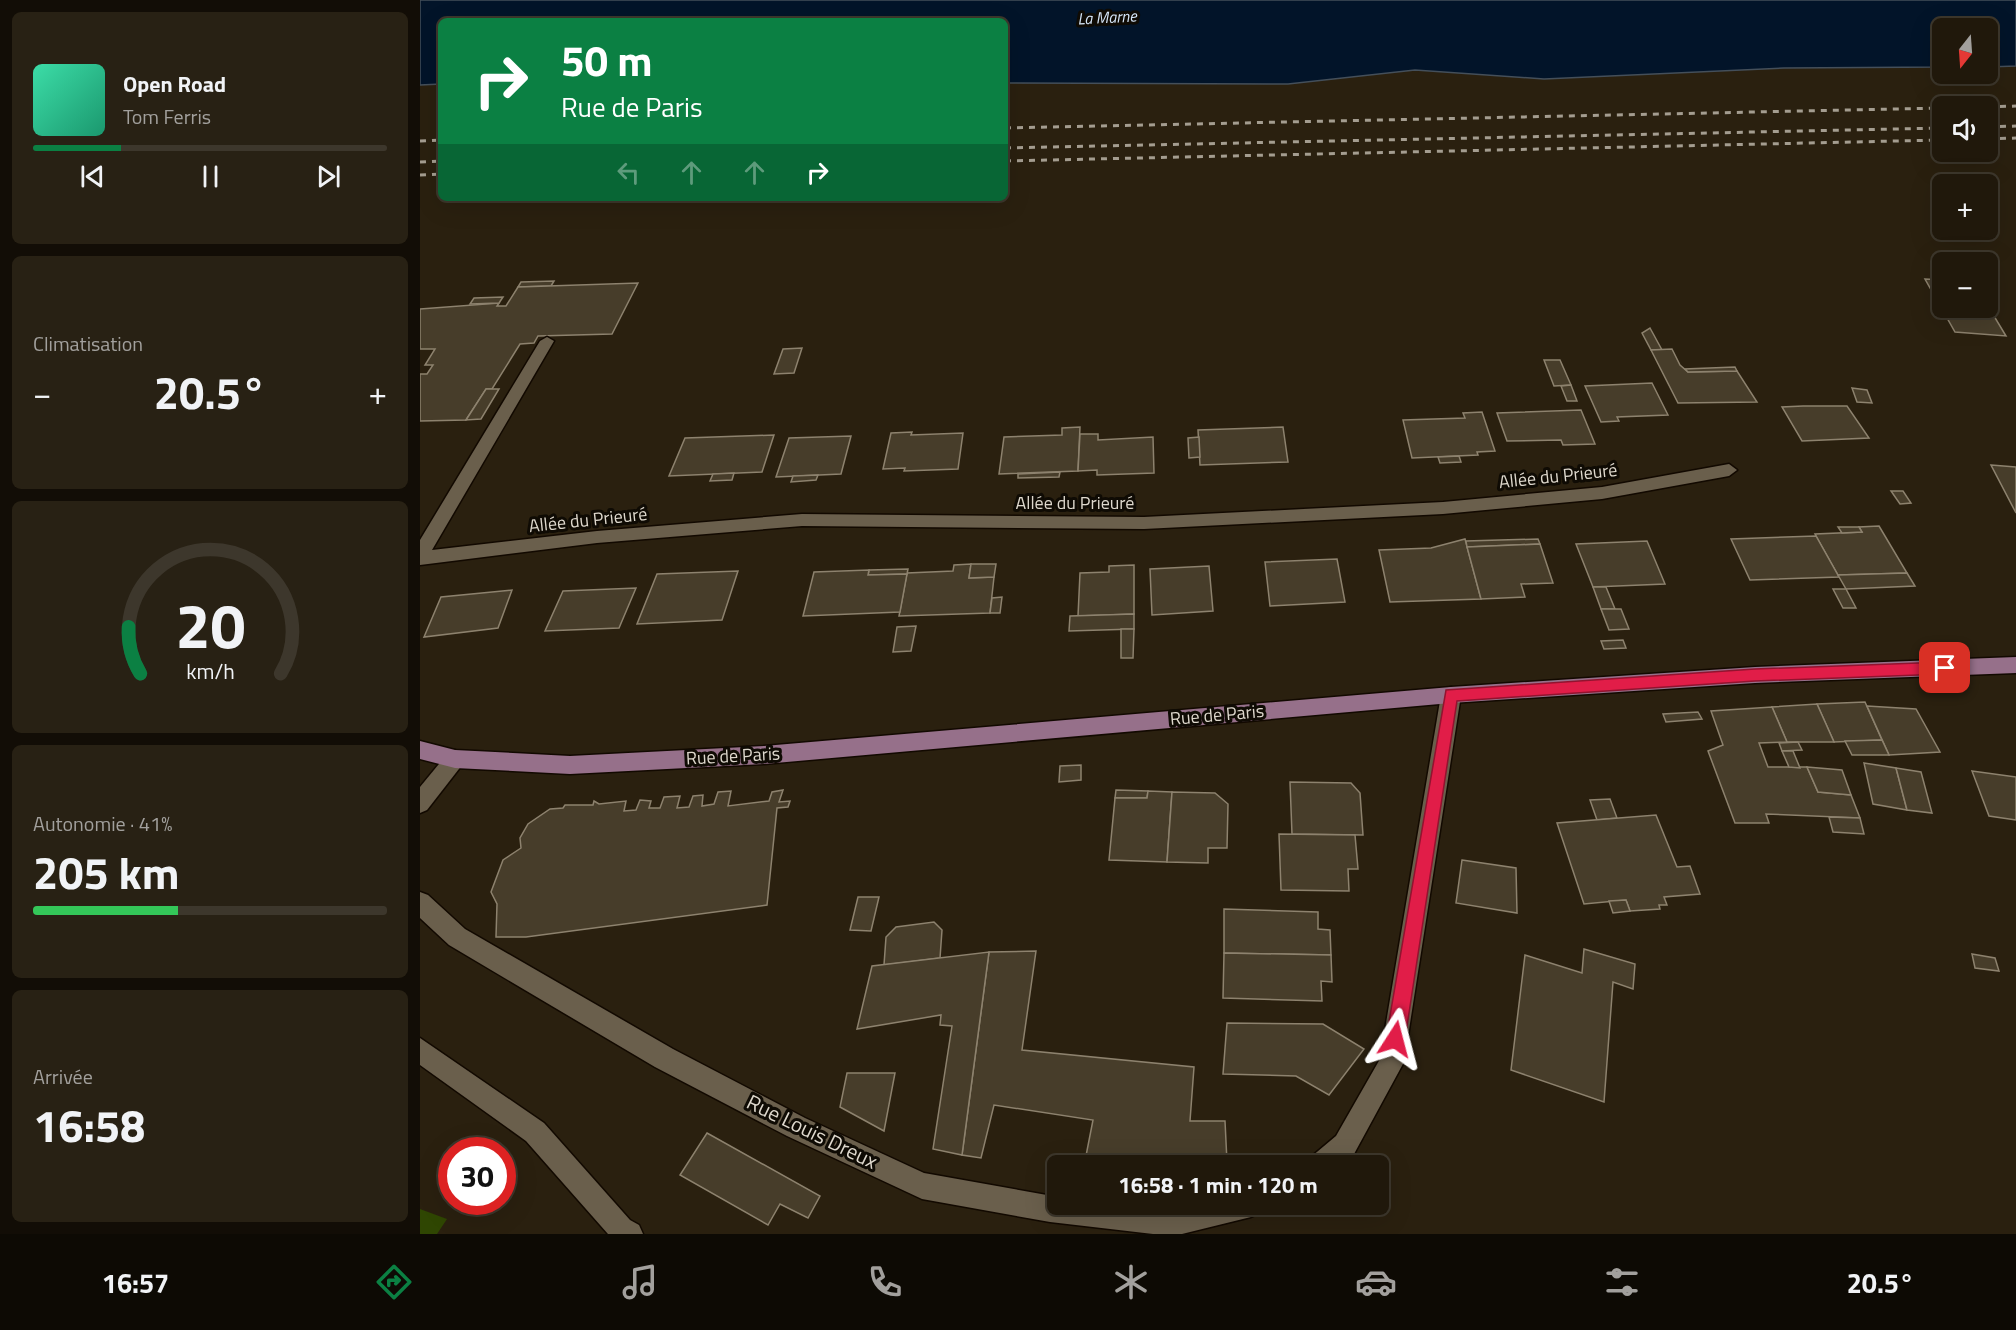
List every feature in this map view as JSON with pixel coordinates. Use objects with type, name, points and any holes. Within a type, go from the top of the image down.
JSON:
[{"type":"main road","name":"Rue de Paris","points":[[420,750],[455,759],[570,765],[764,755],[1451,695],[1755,675],[2016,665]]},
{"type":"street","points":[[420,557],[547,341]]},
{"type":"street","name":"Allée du Prieuré","points":[[420,557],[597,537],[802,520],[1144,523],[1443,508],[1602,493],[1729,470]]},
{"type":"street","points":[[1334,1155],[1346,1145],[1392,1062],[1451,695]]},
{"type":"street","points":[[420,803],[455,759]]},
{"type":"street","name":"Rue Louis Dreux","points":[[420,903],[457,937],[644,1047],[796,1127],[922,1186],[1047,1208]]},
{"type":"street","points":[[420,1050],[535,1132],[623,1232]]},
{"type":"street","name":"Rue Louis Dreux","points":[[1103,1215],[1173,1223],[1206,1215]]},
{"type":"green space","points":[[420,1209],[447,1219],[437,1234],[420,1234]]},
{"type":"water","name":"La Marne","points":[[420,0],[2016,0],[2016,66],[1998,67],[1998,18],[1932,18],[1932,67],[1784,68],[1544,79],[1415,70],[1288,84],[1008,83],[1008,18],[438,18],[438,84],[420,85]]},
{"type":"building","points":[[1925,279],[1932,279],[1932,291]]},
{"type":"building","points":[[554,281],[551,286],[518,287],[521,282]]},
{"type":"building","points":[[638,283],[612,334],[538,336],[534,343],[520,344],[492,389],[486,389],[466,420],[420,421],[420,374],[427,374],[433,365],[425,365],[435,349],[420,349],[420,309],[499,303],[497,306],[506,306],[518,287]]},
{"type":"building","points":[[503,297],[499,303],[470,304],[474,298]]},
{"type":"building","points":[[1947,318],[1995,318],[2006,336],[1955,332]]},
{"type":"building","points":[[1650,328],[1662,350],[1651,350],[1642,333]]},
{"type":"building","points":[[802,348],[794,373],[774,374],[783,349]]},
{"type":"building","points":[[1672,349],[1680,365],[1688,372],[1737,371],[1757,402],[1678,403],[1651,350]]},
{"type":"building","points":[[1544,360],[1560,360],[1571,385],[1554,386]]},
{"type":"building","points":[[1735,367],[1737,371],[1688,372],[1685,369]]},
{"type":"building","points":[[1652,383],[1668,415],[1617,417],[1619,421],[1601,422],[1585,386]]},
{"type":"building","points":[[1571,385],[1577,401],[1567,401],[1561,386]]},
{"type":"building","points":[[1852,388],[1867,390],[1872,403],[1857,402]]},
{"type":"building","points":[[486,389],[499,389],[481,419],[466,420]]},
{"type":"building","points":[[1847,406],[1869,438],[1802,441],[1782,407]]},
{"type":"building","points":[[1581,410],[1595,444],[1563,445],[1561,440],[1507,441],[1497,413]]},
{"type":"building","points":[[1482,412],[1495,451],[1477,452],[1478,455],[1412,458],[1403,420],[1465,418],[1463,413]]},
{"type":"building","points":[[1080,427],[1078,471],[999,474],[1004,437],[1062,435],[1062,428]]},
{"type":"building","points":[[1283,427],[1288,462],[1200,465],[1198,430]]},
{"type":"building","points":[[912,432],[911,435],[963,433],[958,469],[904,471],[905,468],[883,469],[891,433]]},
{"type":"building","points":[[1080,434],[1098,434],[1098,440],[1153,437],[1154,473],[1097,475],[1097,470],[1078,471]]},
{"type":"building","points":[[774,435],[762,472],[669,476],[685,438]]},
{"type":"building","points":[[851,436],[841,474],[776,477],[789,438]]},
{"type":"building","points":[[1199,437],[1200,457],[1189,458],[1188,438]]},
{"type":"building","points":[[1459,456],[1461,462],[1440,463],[1438,457]]},
{"type":"building","points":[[1991,465],[2016,467],[2016,513]]},
{"type":"building","points":[[1060,472],[1059,477],[1018,478],[1018,474]]},
{"type":"building","points":[[734,473],[732,480],[710,481],[713,474]]},
{"type":"building","points":[[818,475],[816,480],[791,482],[793,476]]},
{"type":"building","points":[[1891,491],[1903,491],[1911,503],[1900,504]]},
{"type":"building","points":[[1879,526],[1907,573],[1838,575],[1815,534],[1862,532],[1859,527]]},
{"type":"building","points":[[1838,527],[1859,527],[1862,532],[1842,533]]},
{"type":"building","points":[[1816,536],[1839,577],[1750,580],[1731,539]]},
{"type":"building","points":[[1465,539],[1481,599],[1390,602],[1379,550],[1431,548]]},
{"type":"building","points":[[1538,539],[1540,544],[1467,547],[1466,541]]},
{"type":"building","points":[[1647,541],[1665,584],[1593,587],[1576,544]]},
{"type":"building","points":[[1540,544],[1553,583],[1521,584],[1525,597],[1481,599],[1467,547]]},
{"type":"building","points":[[1337,559],[1345,602],[1270,606],[1265,562]]},
{"type":"building","points":[[971,564],[969,578],[994,577],[990,613],[899,616],[907,573],[953,571],[954,565]]},
{"type":"building","points":[[971,564],[996,564],[994,577],[969,578]]},
{"type":"building","points":[[1134,565],[1134,614],[1078,616],[1080,573],[1109,572],[1109,566]]},
{"type":"building","points":[[1209,566],[1213,611],[1152,615],[1150,569]]},
{"type":"building","points":[[908,569],[907,574],[868,575],[869,570]]},
{"type":"building","points":[[869,570],[868,575],[907,574],[900,612],[803,616],[814,572]]},
{"type":"building","points":[[738,571],[722,620],[637,624],[657,574]]},
{"type":"building","points":[[1907,573],[1915,586],[1846,589],[1838,575]]},
{"type":"building","points":[[1593,587],[1606,587],[1615,609],[1601,609]]},
{"type":"building","points":[[636,588],[619,628],[545,631],[563,591]]},
{"type":"building","points":[[1833,589],[1846,589],[1856,608],[1843,608]]},
{"type":"building","points":[[512,590],[498,628],[424,637],[441,597]]},
{"type":"building","points":[[1002,597],[1000,613],[990,613],[992,598]]},
{"type":"building","points":[[1601,609],[1621,609],[1629,629],[1609,630]]},
{"type":"building","points":[[1134,614],[1134,629],[1069,631],[1070,616]]},
{"type":"building","points":[[916,626],[911,651],[893,652],[897,627]]},
{"type":"building","points":[[1121,629],[1134,629],[1133,658],[1121,658]]},
{"type":"building","points":[[1623,640],[1626,648],[1604,649],[1601,641]]},
{"type":"building","points":[[1865,702],[1882,740],[1834,742],[1817,704]]},
{"type":"building","points":[[1817,704],[1834,742],[1787,742],[1772,707]]},
{"type":"building","points":[[1867,706],[1916,709],[1940,752],[1889,755]]},
{"type":"building","points":[[1772,707],[1787,742],[1759,743],[1768,767],[1807,767],[1818,792],[1851,795],[1860,818],[1766,814],[1769,823],[1735,823],[1708,751],[1723,745],[1711,711]]},
{"type":"building","points":[[1698,712],[1702,719],[1666,722],[1663,714]]},
{"type":"building","points":[[1882,740],[1889,755],[1852,755],[1845,741]]},
{"type":"building","points":[[1798,742],[1802,750],[1782,751],[1779,743]]},
{"type":"building","points":[[1782,751],[1793,751],[1800,768],[1789,767]]},
{"type":"building","points":[[1864,763],[1896,768],[1907,810],[1873,804]]},
{"type":"building","points":[[1081,765],[1081,780],[1059,782],[1060,766]]},
{"type":"building","points":[[1807,767],[1842,770],[1851,795],[1818,792]]},
{"type":"building","points":[[1896,768],[1921,772],[1932,813],[1907,810]]},
{"type":"building","points":[[1972,771],[2016,777],[2016,820],[1989,816]]},
{"type":"building","points":[[1290,782],[1351,783],[1360,793],[1363,835],[1292,834]]},
{"type":"building","points":[[783,790],[779,802],[790,801],[788,807],[777,808],[767,905],[526,937],[496,937],[497,904],[491,892],[503,860],[521,848],[520,838],[528,824],[550,809],[563,808],[565,805],[593,805],[594,801],[599,804],[626,801],[624,811],[636,810],[640,800],[651,801],[649,808],[660,808],[664,797],[680,796],[677,808],[689,807],[693,796],[703,795],[702,806],[714,804],[718,792],[731,791],[728,806],[769,801],[772,792]]},
{"type":"building","points":[[1116,790],[1148,791],[1147,798],[1115,798]]},
{"type":"building","points":[[1148,791],[1172,792],[1167,862],[1109,860],[1115,798],[1147,798]]},
{"type":"building","points":[[1172,792],[1215,793],[1228,804],[1227,848],[1208,848],[1208,863],[1167,862]]},
{"type":"building","points":[[1610,799],[1617,818],[1597,820],[1590,800]]},
{"type":"building","points":[[1656,815],[1677,867],[1690,866],[1700,894],[1664,897],[1667,905],[1659,905],[1660,909],[1630,911],[1626,900],[1584,904],[1557,823]]},
{"type":"building","points":[[1829,817],[1860,818],[1864,834],[1833,832]]},
{"type":"building","points":[[1279,834],[1355,835],[1358,869],[1348,869],[1349,891],[1281,890]]},
{"type":"building","points":[[1462,860],[1516,868],[1517,913],[1456,903]]},
{"type":"building","points":[[858,897],[879,897],[871,931],[850,930]]},
{"type":"building","points":[[1626,900],[1630,911],[1613,913],[1609,901]]},
{"type":"building","points":[[1224,909],[1318,912],[1318,929],[1330,930],[1331,955],[1224,953]]},
{"type":"building","points":[[934,922],[942,930],[940,958],[884,965],[886,937],[896,927]]},
{"type":"building","points":[[1584,949],[1635,964],[1633,989],[1613,982],[1604,1102],[1511,1070],[1525,955],[1582,973]]},
{"type":"building","points":[[1036,951],[1022,1050],[1194,1067],[1190,1121],[1225,1121],[1227,1155],[1086,1155],[1093,1120],[994,1105],[981,1158],[962,1155],[989,952]]},
{"type":"building","points":[[989,952],[962,1155],[933,1149],[952,1026],[940,1025],[941,1015],[857,1029],[872,966]]},
{"type":"building","points":[[1224,953],[1331,955],[1332,982],[1321,981],[1322,1001],[1223,998]]},
{"type":"building","points":[[1972,954],[1995,958],[1999,971],[1975,968]]},
{"type":"building","points":[[1227,1023],[1323,1024],[1364,1049],[1329,1095],[1296,1076],[1223,1074]]},
{"type":"building","points":[[847,1073],[895,1073],[884,1131],[840,1107]]},
{"type":"building","points":[[707,1133],[820,1196],[808,1218],[780,1204],[768,1225],[680,1175]]},
{"type":"railway","points":[[1998,107],[2016,106]]},
{"type":"railway","points":[[1008,128],[1932,108]]},
{"type":"railway","points":[[1998,127],[2016,126]]},
{"type":"railway","points":[[1008,148],[1932,128]]},
{"type":"railway","points":[[1998,139],[2016,138]]},
{"type":"railway","points":[[420,141],[438,140]]},
{"type":"railway","points":[[1008,161],[1932,140]]},
{"type":"railway","points":[[420,162],[438,161]]},
{"type":"railway","points":[[420,175],[438,174]]},
{"type":"route","points":[[1395,1039],[1451,695],[1755,675],[1945,668]]}]
